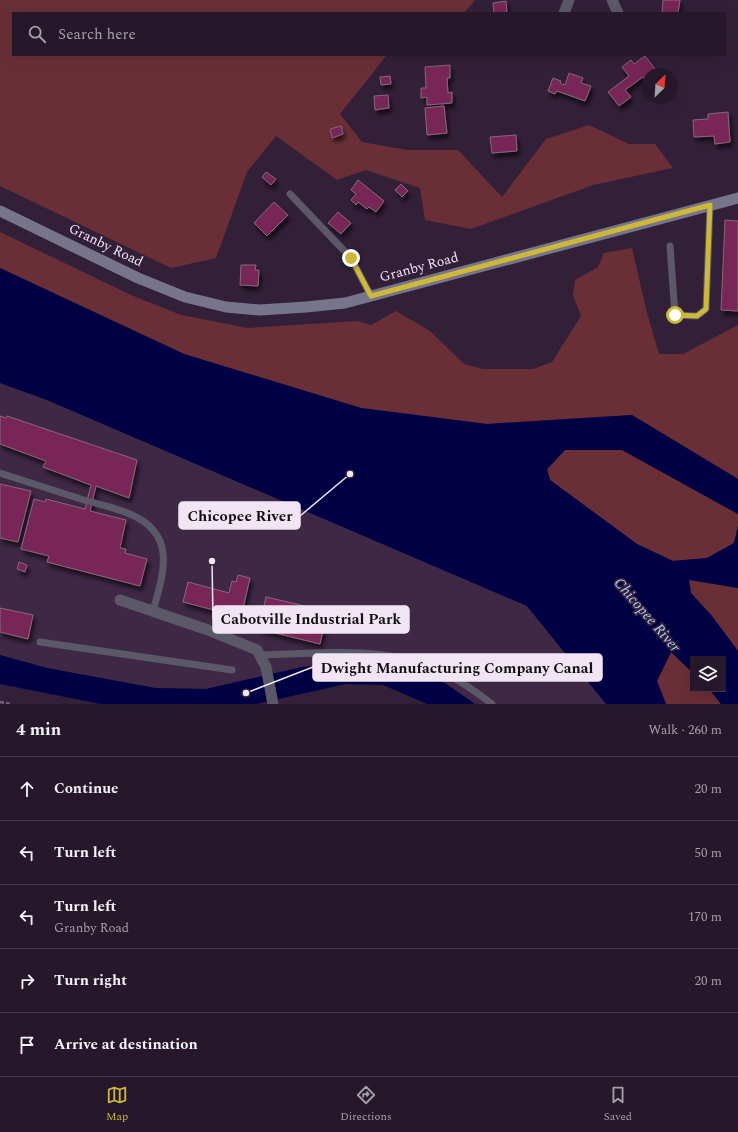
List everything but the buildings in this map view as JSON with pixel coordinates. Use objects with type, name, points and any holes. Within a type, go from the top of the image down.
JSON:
[{"type":"main road","name":"Granby Road","points":[[0,211],[159,287],[185,297],[211,304],[244,309],[283,309],[345,303],[738,198]]},
{"type":"street","points":[[564,12],[569,0]]},
{"type":"street","points":[[612,0],[618,12]]},
{"type":"street","points":[[120,600],[251,646],[261,655],[268,674],[273,704]]},
{"type":"lane","points":[[290,194],[351,258],[371,296]]},
{"type":"lane","points":[[670,246],[675,315],[697,316],[706,309],[710,205]]},
{"type":"lane","points":[[0,473],[131,514],[148,525],[159,536],[164,552],[160,588],[153,611]]},
{"type":"lane","points":[[40,642],[232,670]]},
{"type":"lane","points":[[261,655],[346,652],[379,654],[412,660],[445,673],[492,704]]},
{"type":"path","points":[[0,702],[10,704]]},
{"type":"shaded area","points":[[0,0],[475,0],[465,12],[12,12],[12,56],[386,56],[340,114],[362,142],[408,150],[458,150],[502,197],[546,139],[589,125],[629,144],[655,144],[673,168],[593,185],[471,229],[425,220],[420,188],[366,170],[337,180],[276,136],[247,172],[216,258],[171,268],[0,186]]},
{"type":"shaded area","points":[[0,232],[131,295],[181,315],[248,328],[357,321],[371,325],[396,311],[430,331],[464,364],[483,369],[533,369],[552,362],[581,316],[573,295],[575,280],[598,267],[604,253],[632,248],[647,313],[659,354],[683,354],[738,325],[738,479],[632,415],[487,424],[361,408],[184,354],[0,268]]},
{"type":"shaded area","points":[[0,383],[47,400],[527,606],[606,704],[475,704],[445,683],[302,667],[206,689],[156,688],[47,668],[0,655]]},
{"type":"shaded area","points":[[565,450],[622,450],[738,514],[738,526],[734,543],[707,558],[673,561],[637,544],[550,480],[547,470]]},
{"type":"shaded area","points":[[689,579],[738,588],[738,651],[712,616],[691,593]]},
{"type":"shaded area","points":[[671,652],[690,670],[690,692],[711,692],[721,704],[666,704],[657,681]]},
{"type":"water","points":[[0,268],[184,354],[361,408],[487,424],[632,415],[738,479],[738,514],[622,450],[565,450],[547,469],[550,480],[637,544],[673,561],[707,558],[734,543],[738,526],[738,588],[689,580],[691,593],[712,616],[738,651],[738,704],[721,704],[711,692],[726,692],[726,656],[690,656],[690,670],[671,652],[657,681],[666,704],[606,704],[527,606],[47,400],[0,383]]},
{"type":"water","points":[[0,655],[47,668],[155,688],[206,689],[302,667],[378,660],[445,683],[475,704],[427,704],[383,685],[346,684],[256,704],[101,704],[0,684]]},
{"type":"place","name":"Chicopee River","points":[[350,474]]},
{"type":"place","name":"Cabotville Industrial Park","points":[[212,561]]},
{"type":"place","name":"Dwight Manufacturing Company Canal","points":[[246,693]]},
{"type":"route","points":[[351,258],[371,296],[710,205],[706,309],[697,316],[675,315]]}]
